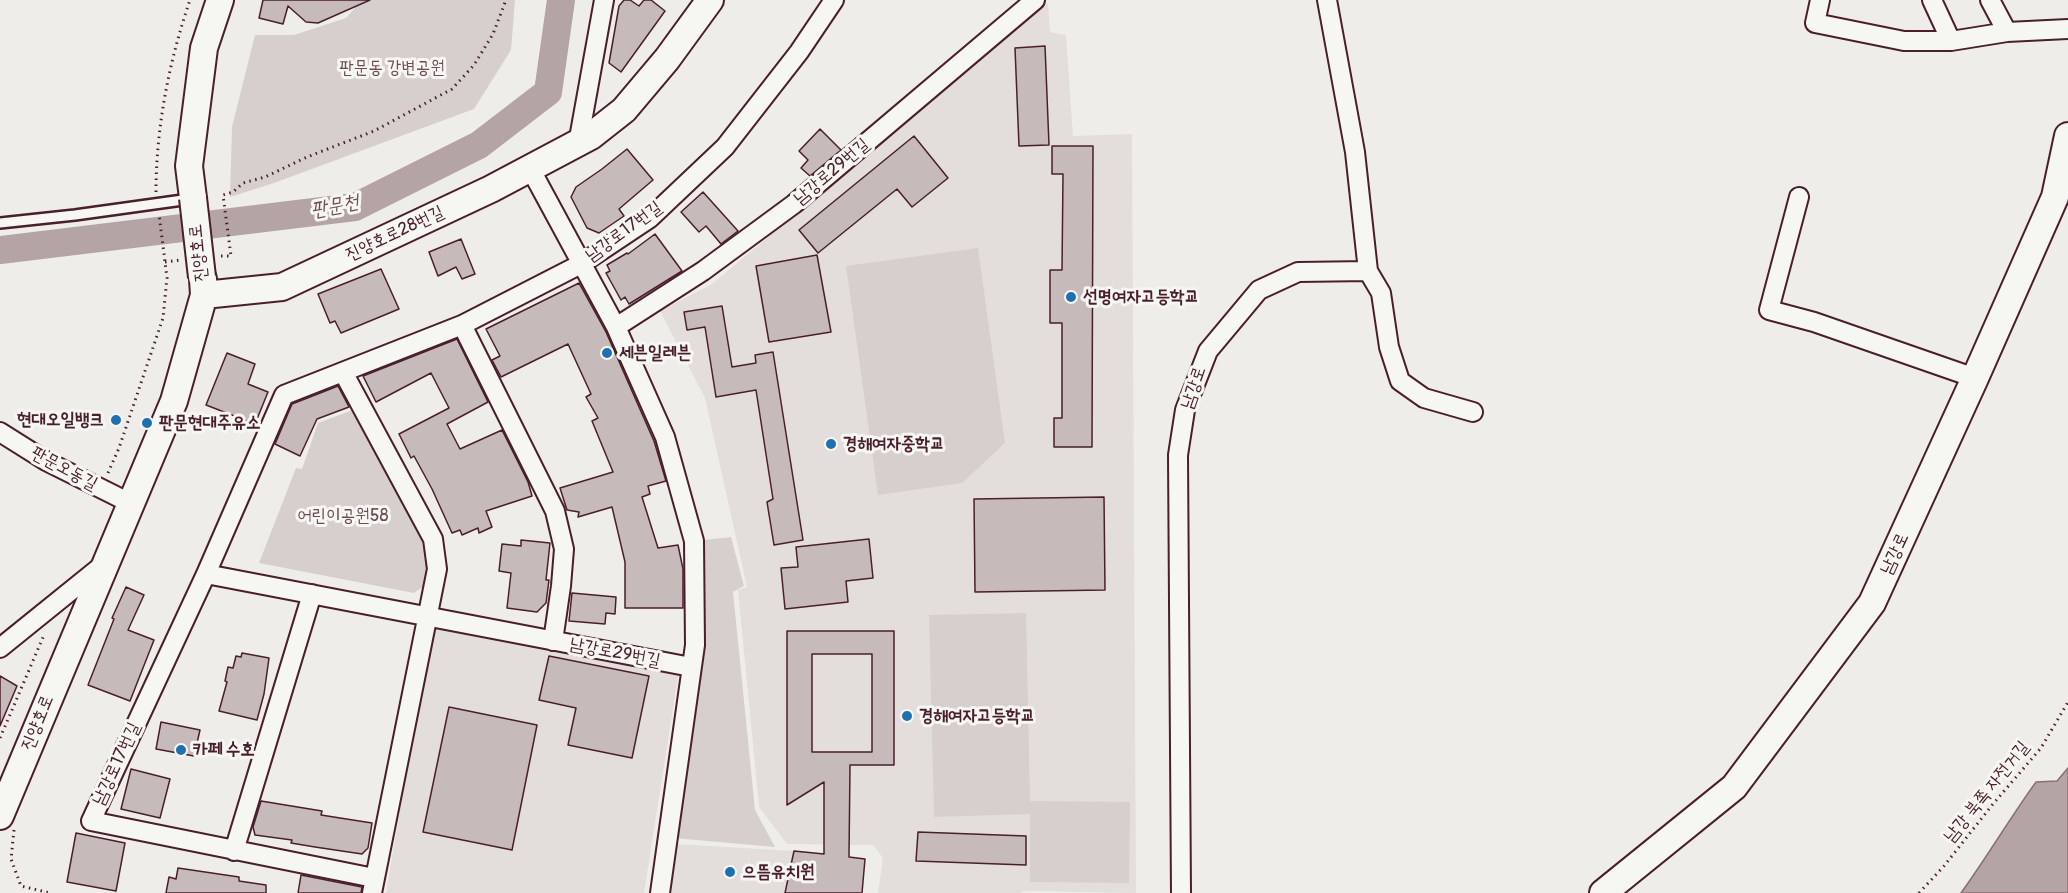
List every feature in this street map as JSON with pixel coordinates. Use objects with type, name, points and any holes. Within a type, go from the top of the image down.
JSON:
[{"type":"street","name":"진양호로","points":[[0,816],[174,401],[203,286],[189,166],[204,48],[220,0]]},
{"type":"street","points":[[578,144],[604,0]]},
{"type":"street","name":"진양호로28번길","points":[[203,286],[282,287],[531,170],[578,144],[624,110],[668,59],[710,0]]},
{"type":"street","name":"남강로17번길","points":[[343,372],[433,539],[437,569],[373,886],[234,851],[91,821],[206,574],[284,395],[462,325],[581,264],[650,218],[725,147],[799,52],[834,0]]},
{"type":"street","name":"남강로29번길","points":[[616,327],[703,271],[794,204],[1035,0]]},
{"type":"street","points":[[1327,0],[1355,152],[1368,271],[1381,293],[1389,347],[1400,381],[1424,398],[1473,412]]},
{"type":"street","points":[[1820,0],[1815,23],[1904,41],[1951,40],[2007,32],[2068,29]]},
{"type":"street","points":[[1932,0],[1951,40]]},
{"type":"street","points":[[1990,0],[2007,32]]},
{"type":"street","name":"남강로","points":[[1603,893],[1734,787],[1872,603],[2055,197],[2068,136]]},
{"type":"street","points":[[531,170],[616,327],[665,437],[694,541],[695,645],[660,893]]},
{"type":"street","points":[[1799,197],[1769,310],[1814,322],[1975,378]]},
{"type":"street","name":"남강로","points":[[1181,893],[1178,455],[1185,410],[1208,351],[1259,290],[1298,272],[1368,271]]},
{"type":"street","name":"남강로29번길","points":[[462,325],[555,511],[564,549],[553,641],[691,667]]},
{"type":"street","name":"판문오동길","points":[[0,432],[46,461],[130,503]]},
{"type":"street","name":"진양호로","points":[[0,648],[104,564]]},
{"type":"street","points":[[206,574],[553,641]]},
{"type":"street","points":[[234,851],[312,594]]},
{"type":"lane","points":[[0,223],[193,198]]},
{"type":"path","points":[[101,489],[119,448],[163,318],[167,278],[156,190],[164,96],[190,0]]},
{"type":"path","points":[[231,255],[223,195],[233,192],[243,183],[265,177],[307,157],[374,131],[452,89],[474,65],[493,34],[506,0]]},
{"type":"path","points":[[0,738],[45,633]]},
{"type":"path","name":"남강 북쪽 자전거길","points":[[1919,893],[2041,748],[2068,702]]},
{"type":"shaded area","points":[[1048,3],[1050,32],[1066,35],[1073,136],[1132,134],[1136,893],[1024,891],[1020,893],[878,893],[883,858],[873,845],[787,844],[759,807],[738,590],[747,587],[705,398],[660,311],[712,284]]},
{"type":"shaded area","points":[[432,622],[679,670],[644,893],[386,893]]},
{"type":"shaded area","points":[[2068,768],[2068,893],[1961,893],[2036,782],[2057,781]]},
{"type":"shaded area","name":"으뜸유치원","points":[[675,844],[794,851],[785,893],[668,893]]},
{"type":"green space","name":"판문동 강변공원","points":[[362,0],[515,0],[511,50],[474,109],[230,197],[232,127],[255,35],[294,35],[346,18]]},
{"type":"green space","points":[[978,248],[1005,443],[962,483],[878,495],[846,266]]},
{"type":"green space","name":"어린이공원58","points":[[358,408],[425,539],[427,584],[414,593],[259,563],[296,468],[302,469],[318,423]]},
{"type":"green space","points":[[731,537],[744,586],[733,592],[755,810],[775,847],[673,838],[699,668],[704,540]]},
{"type":"green space","points":[[1026,613],[1030,801],[1130,802],[1129,883],[1030,882],[1030,814],[934,817],[929,615]]},
{"type":"building","points":[[263,0],[370,0],[318,23],[306,22],[288,6],[283,24],[259,18]]},
{"type":"building","points":[[624,0],[630,0],[639,6],[644,0],[651,0],[665,11],[621,72],[609,63],[619,6]]},
{"type":"building","points":[[1045,46],[1049,145],[1019,146],[1015,48]]},
{"type":"building","points":[[820,129],[841,150],[810,176],[801,168],[808,160],[799,151]]},
{"type":"building","points":[[914,136],[948,178],[912,207],[897,189],[818,253],[799,230]]},
{"type":"building","name":"선명여자고등학교","points":[[1052,146],[1093,146],[1092,447],[1054,447],[1054,418],[1062,418],[1062,323],[1050,323],[1050,270],[1062,270],[1063,174],[1052,174]]},
{"type":"building","points":[[627,149],[653,180],[619,209],[624,216],[599,233],[587,228],[571,197],[576,187]]},
{"type":"building","points":[[703,192],[738,231],[721,244],[706,226],[699,232],[681,212]]},
{"type":"building","points":[[655,234],[682,271],[629,304],[625,297],[621,300],[606,273],[610,271],[607,265],[628,254]]},
{"type":"building","points":[[461,239],[475,274],[462,279],[456,267],[438,276],[429,252]]},
{"type":"building","points":[[817,255],[831,332],[769,342],[756,266]]},
{"type":"building","points":[[381,269],[399,309],[341,333],[335,321],[330,323],[318,294]]},
{"type":"building","points":[[579,283],[606,332],[654,441],[666,481],[648,486],[650,494],[642,497],[658,548],[678,545],[683,569],[683,608],[625,608],[625,562],[612,507],[578,517],[579,512],[567,510],[560,488],[613,472],[592,421],[598,418],[586,397],[591,394],[568,344],[501,377],[492,360],[500,356],[486,329]]},
{"type":"building","name":"경해여자중학교","points":[[722,306],[732,367],[756,363],[755,355],[773,352],[803,540],[774,545],[767,502],[773,499],[756,390],[716,397],[705,327],[687,330],[684,312]]},
{"type":"building","points":[[457,339],[488,402],[447,424],[460,449],[502,430],[528,482],[532,496],[486,511],[492,527],[479,533],[478,528],[462,535],[460,530],[452,533],[432,489],[414,456],[411,458],[399,434],[449,408],[431,373],[376,402],[363,376]]},
{"type":"building","points":[[227,353],[255,364],[248,384],[268,392],[255,424],[206,405]]},
{"type":"building","points":[[338,386],[349,407],[317,419],[300,456],[275,444],[292,404]]},
{"type":"building","points":[[1104,497],[1105,590],[975,592],[974,499]]},
{"type":"building","points":[[869,539],[873,578],[846,581],[848,602],[785,609],[781,568],[798,567],[796,547]]},
{"type":"building","points":[[521,540],[550,543],[546,603],[537,612],[507,608],[511,573],[499,571],[502,544],[521,546]]},
{"type":"building","points":[[126,587],[144,595],[128,630],[154,640],[130,701],[88,685],[114,619],[112,618]]},
{"type":"building","points":[[572,593],[616,597],[615,614],[606,613],[605,624],[569,621]]},
{"type":"building","name":"경해여자고등학교","points":[[787,631],[894,631],[894,765],[850,765],[849,857],[865,859],[862,893],[785,893],[794,851],[824,854],[824,782],[787,805]],"holes":[[[812,654],[872,654],[872,752],[812,752]]]},
{"type":"building","points":[[242,653],[269,658],[264,694],[257,720],[219,711],[227,682],[225,681],[228,667],[233,668],[236,656],[241,657]]},
{"type":"building","points":[[549,656],[649,676],[632,758],[568,745],[576,708],[539,700]]},
{"type":"building","points":[[0,676],[17,686],[0,726]]},
{"type":"building","points":[[449,707],[537,725],[512,850],[423,832]]},
{"type":"building","points":[[161,722],[200,730],[194,756],[156,749]]},
{"type":"building","points":[[131,769],[170,779],[160,818],[121,809]]},
{"type":"building","points":[[261,801],[322,811],[321,815],[372,823],[368,848],[362,854],[255,835],[253,827]]},
{"type":"building","points":[[918,832],[1026,836],[1026,865],[916,861]]},
{"type":"building","points":[[76,833],[125,843],[116,891],[67,882]]},
{"type":"building","points":[[178,868],[239,877],[239,881],[266,885],[266,893],[166,893],[169,877],[176,879]]},
{"type":"building","points":[[301,875],[362,887],[361,893],[298,893]]},
{"type":"waterway","name":"판문천","points":[[0,250],[355,207],[479,145],[548,92],[561,0]]},
{"type":"place","name":"선명여자고등학교","points":[[1071,297]]},
{"type":"place","name":"세븐일레븐","points":[[607,353]]},
{"type":"place","name":"현대오일뱅크","points":[[116,420]]},
{"type":"place","name":"판문현대주유소","points":[[147,423]]},
{"type":"place","name":"경해여자중학교","points":[[831,444]]},
{"type":"place","name":"경해여자고등학교","points":[[907,716]]},
{"type":"place","name":"카페 수호","points":[[181,750]]},
{"type":"place","name":"으뜸유치원","points":[[730,872]]}]
